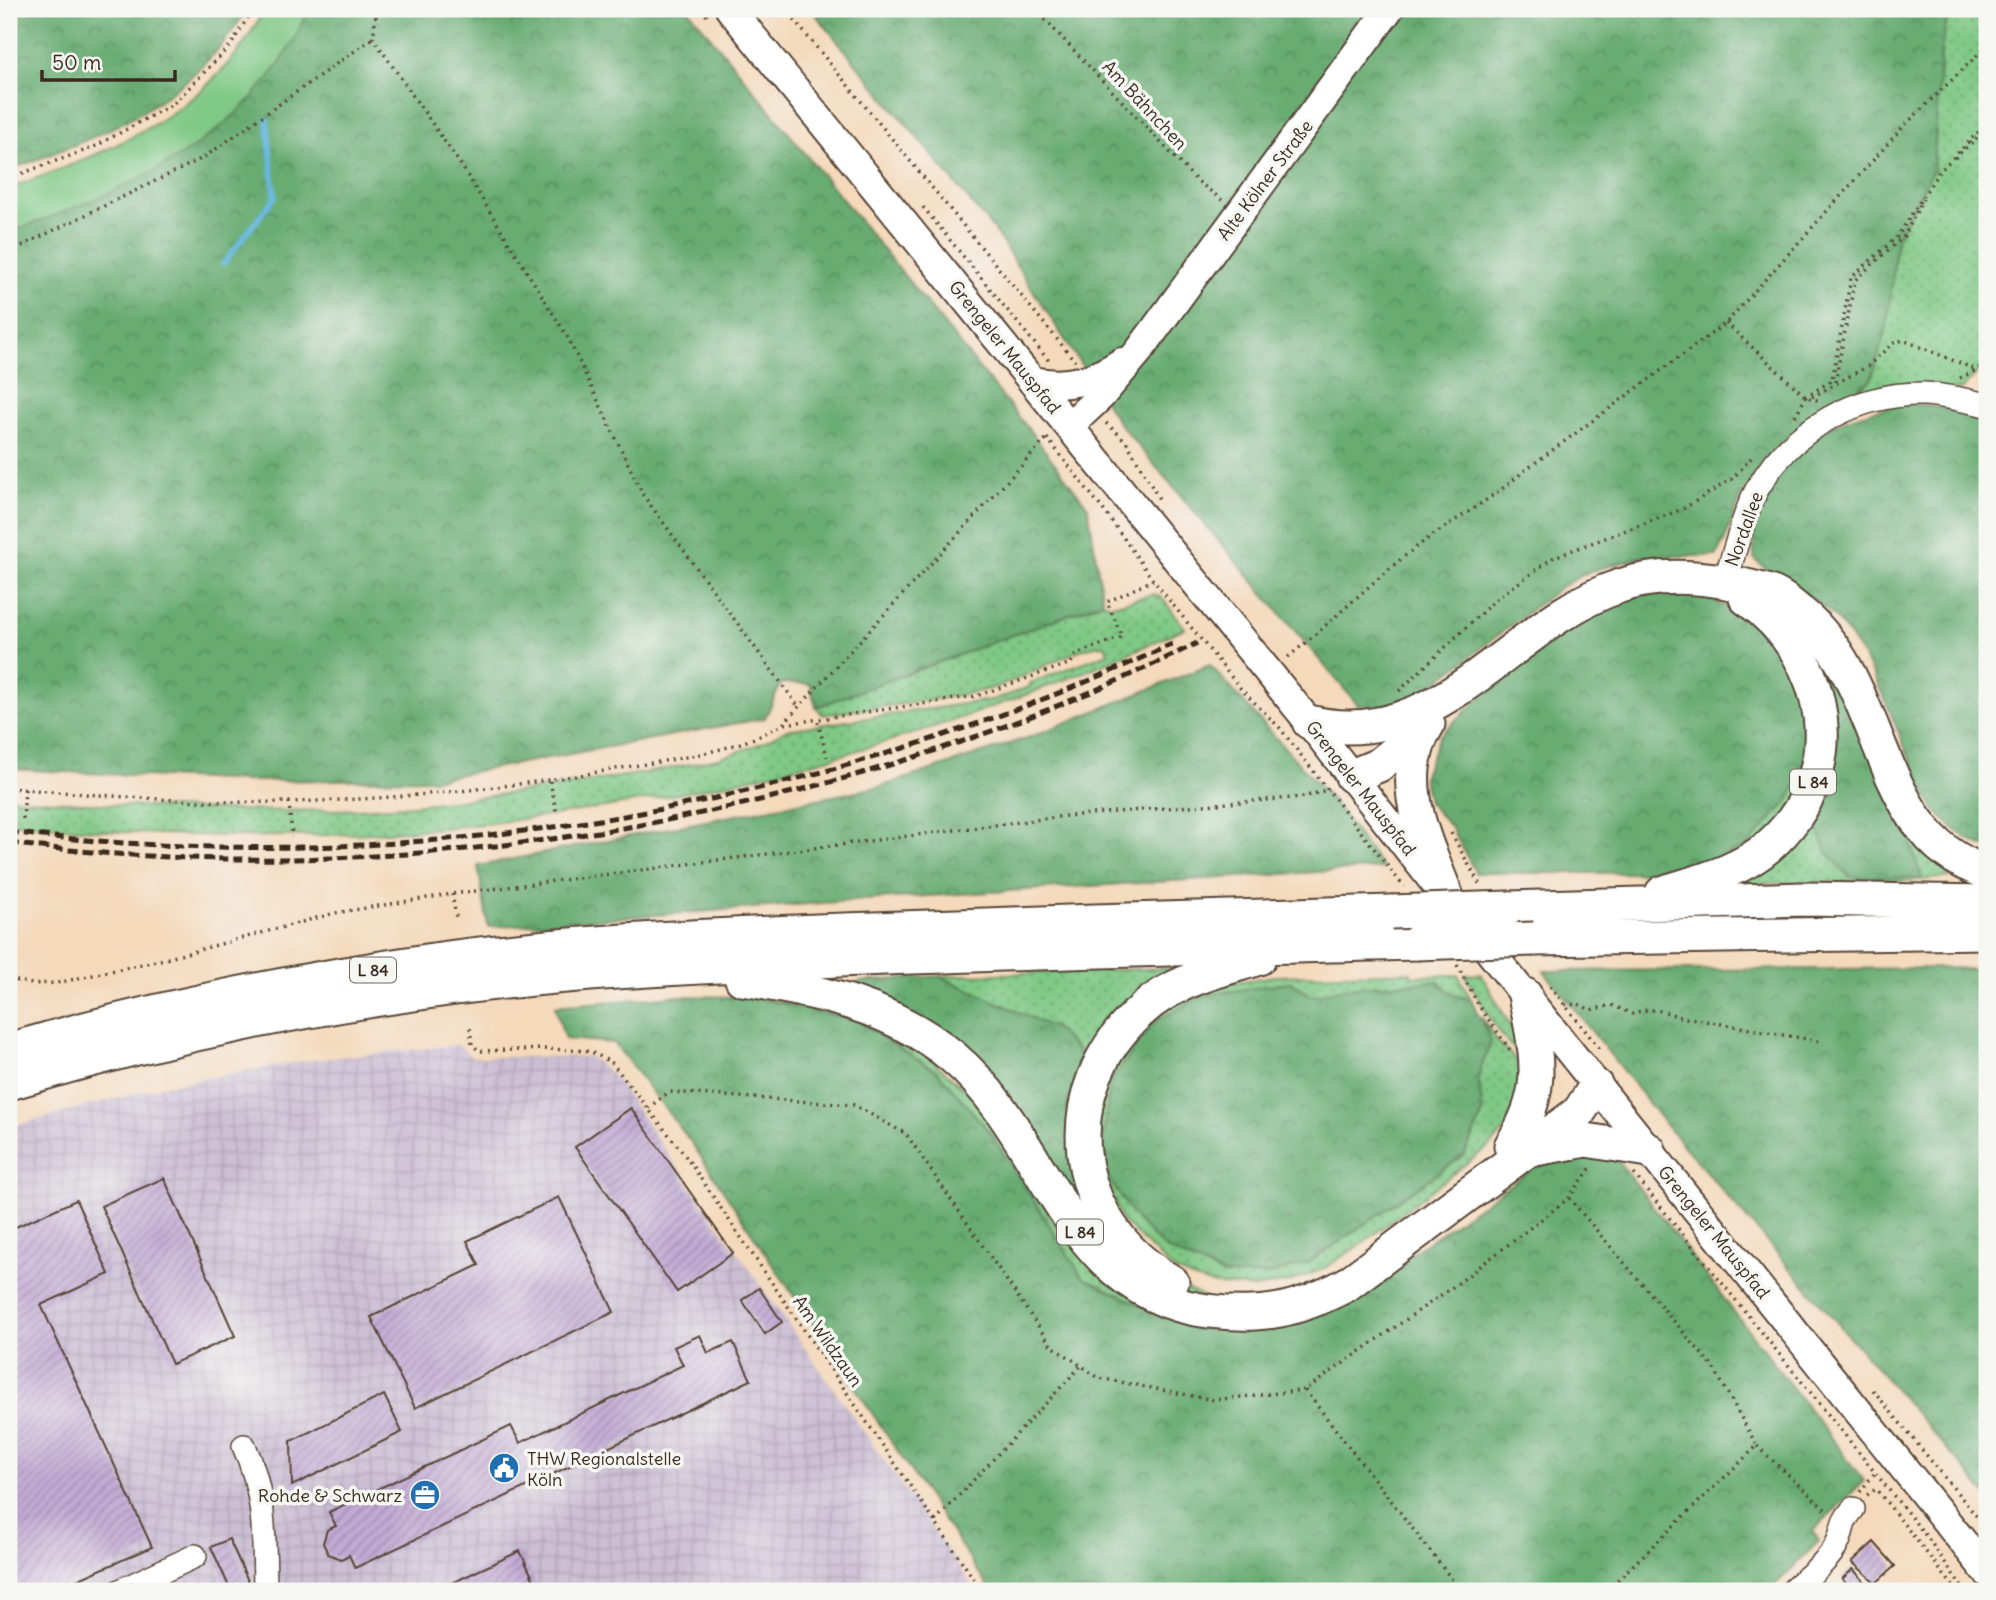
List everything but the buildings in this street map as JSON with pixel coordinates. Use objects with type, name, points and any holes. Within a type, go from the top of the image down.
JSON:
[{"type":"highway","points":[[1309,722],[1331,726],[1362,725],[1411,712],[1455,693],[1566,612],[1605,592],[1655,578],[1724,582],[1770,591],[1822,632],[1858,688],[1895,785],[1911,814],[1930,836],[1955,857],[1987,872]]},
{"type":"highway","name":"L 84","points":[[1622,906],[1729,871],[1756,856],[1792,820],[1810,789],[1822,735],[1818,698],[1806,662],[1775,621],[1724,582]]},
{"type":"highway","points":[[1352,776],[1374,745],[1411,712]]},
{"type":"highway","points":[[1411,712],[1415,750],[1411,783],[1419,820],[1448,900]]},
{"type":"highway","name":"L 84","points":[[9,1050],[177,1006],[302,981],[436,960],[571,945],[896,928],[1391,912],[1496,899],[1622,906],[1803,900],[1987,902]]},
{"type":"highway","name":"L 84","points":[[9,1083],[167,1040],[268,1018],[434,991],[667,968],[1034,953],[1534,939],[1987,932]]},
{"type":"highway","name":"L 84","points":[[1299,946],[1169,990],[1143,1009],[1116,1036],[1096,1069],[1086,1097],[1083,1124],[1086,1173],[1102,1214],[1137,1258],[1182,1288],[1205,1295],[1253,1301],[1278,1299],[1321,1284],[1518,1149],[1579,1112],[1596,1086]]},
{"type":"highway","name":"L 84","points":[[667,968],[774,984],[844,999],[906,1023],[931,1039],[981,1083],[1001,1109],[1063,1210],[1101,1258],[1145,1291],[1198,1310],[1258,1315],[1318,1300],[1382,1260],[1518,1149],[1586,1140],[1649,1150]]},
{"type":"highway","name":"L 84","points":[[1518,1149],[1535,1099],[1537,989]]},
{"type":"highway","points":[[9,1026],[45,1018],[177,1006]]},
{"type":"main road","name":"Grengeler Mauspfad","points":[[730,9],[1309,722],[1448,900],[1537,989],[1596,1086],[1987,1572]]},
{"type":"main road","name":"Alte Kölner Straße","points":[[1068,424],[1139,351],[1226,208],[1389,9]]},
{"type":"main road","name":"Alte Kölner Straße","points":[[1032,381],[1054,384],[1087,380],[1104,374],[1139,351]]},
{"type":"street","name":"Nordallee","points":[[1724,582],[1758,488],[1782,454],[1813,427],[1853,406],[1894,396],[1926,394],[1987,405]]},
{"type":"street","points":[[244,1446],[258,1475],[264,1515],[265,1591]]},
{"type":"street","points":[[1792,1591],[1834,1549],[1847,1516]]},
{"type":"street","points":[[120,1591],[195,1556]]},
{"type":"path","points":[[9,178],[92,148],[173,104],[230,45],[253,9]]},
{"type":"path","points":[[377,9],[373,38],[461,165],[568,338],[643,495],[799,707]]},
{"type":"path","points":[[785,9],[1080,368]]},
{"type":"path","name":"Am Bähnchen","points":[[1035,9],[1196,180],[1226,208]]},
{"type":"path","points":[[9,252],[203,158],[373,38]]},
{"type":"path","points":[[1288,657],[1410,552],[1480,502],[1498,494],[1524,471],[1726,324],[1902,128],[1987,46]]},
{"type":"path","points":[[1786,425],[1806,397],[1832,380],[1851,278],[1897,237],[1938,173],[1987,123]]},
{"type":"path","points":[[1835,382],[1855,280],[1903,236],[1938,173],[1987,128]]},
{"type":"path","points":[[1726,324],[1806,397],[1812,397],[1868,366],[1894,343],[1903,340],[1977,370],[1987,360]]},
{"type":"path","points":[[9,788],[289,802],[417,796],[550,781],[761,737],[783,724],[1068,424]]},
{"type":"path","points":[[1068,424],[1126,440],[1165,507]]},
{"type":"path","points":[[783,724],[817,722],[976,696],[1071,663],[1076,654],[1122,637],[1107,602],[1153,580],[1108,516],[1068,424]]},
{"type":"path","points":[[1411,712],[1496,599],[1554,557],[1683,509],[1732,479],[1759,449]]},
{"type":"path","points":[[1279,647],[1295,667]]},
{"type":"path","points":[[817,722],[827,757]]},
{"type":"path","points":[[9,979],[32,984],[57,983],[169,958],[335,913],[452,894],[1066,816],[1304,797],[1328,789],[1352,776]]},
{"type":"path","points":[[550,781],[557,815]]},
{"type":"path","points":[[23,818],[25,789]]},
{"type":"path","points":[[289,802],[292,837]]},
{"type":"path","points":[[1449,830],[1496,899]]},
{"type":"path","points":[[452,894],[456,917]]},
{"type":"path","points":[[1537,989],[1565,1005],[1601,1051]]},
{"type":"path","points":[[1565,1005],[1578,1004],[1591,1010],[1612,1005],[1632,1014],[1648,1008],[1678,1017],[1693,1016],[1705,1021],[1818,1041]]},
{"type":"path","name":"Am Wildzaun","points":[[470,1028],[471,1044],[479,1051],[590,1051],[612,1063],[684,1154],[982,1591]]},
{"type":"path","points":[[1569,1198],[1713,1367],[1757,1446],[1847,1516],[1876,1489],[1953,1586],[1964,1590]]},
{"type":"path","points":[[935,1521],[1081,1366]]},
{"type":"path","points":[[1865,1380],[1987,1529]]},
{"type":"path","points":[[1305,1390],[1461,1591]]},
{"type":"path","points":[[1606,1591],[1757,1446]]},
{"type":"path","points":[[1927,1537],[1964,1590]]},
{"type":"shaded area","points":[[459,1045],[471,1057],[590,1057],[612,1074],[976,1591],[9,1591],[9,1127],[166,1085],[311,1060]]},
{"type":"green space","points":[[9,9],[247,9],[225,41],[173,92],[112,128],[9,170]]},
{"type":"green space","points":[[264,9],[308,9],[286,54],[257,92],[223,125],[185,153],[143,177],[54,216],[9,232],[9,188],[84,160],[156,124],[218,75],[243,45]]},
{"type":"green space","points":[[308,9],[688,9],[1027,427],[1088,507],[1103,602],[816,707],[810,684],[781,683],[765,718],[434,779],[245,781],[9,769],[9,232],[145,175],[184,153],[220,127],[253,95],[282,56]]},
{"type":"green space","points":[[811,9],[1949,9],[1941,49],[1933,170],[1897,237],[1887,325],[1871,380],[1851,395],[1805,421],[1767,456],[1741,496],[1716,556],[1648,556],[1590,571],[1562,586],[1437,682],[1397,708],[1358,705],[1118,422],[994,230]]},
{"type":"green space","points":[[1949,9],[1987,9],[1987,363],[1961,390],[1890,388],[1851,395],[1871,380],[1887,325],[1897,237],[1933,170],[1941,49]]},
{"type":"green space","points":[[1906,403],[1987,414],[1987,848],[1958,832],[1933,808],[1880,689],[1855,643],[1839,622],[1819,604],[1774,575],[1754,558],[1753,530],[1759,511],[1774,481],[1794,455],[1819,433],[1841,421]]},
{"type":"green space","points":[[1154,594],[1162,598],[1185,628],[1046,687],[903,737],[758,776],[610,806],[461,826],[310,835],[160,834],[9,822],[9,798],[208,809],[362,809],[502,794],[674,768],[746,749],[785,730],[998,699],[1031,686],[1030,683],[1108,653],[1105,645],[1078,651],[1018,679],[989,689],[927,701],[823,715],[816,707],[1103,602],[1112,605]]},
{"type":"green space","points":[[1640,594],[1699,595],[1749,616],[1795,668],[1808,734],[1802,772],[1790,799],[1746,847],[1685,870],[1649,873],[1476,873],[1450,826],[1428,802],[1423,777],[1440,735],[1481,697],[1560,635],[1587,618]]},
{"type":"green space","points":[[1793,613],[1961,876],[1911,881],[1721,884]]},
{"type":"green space","points":[[1822,654],[1914,834],[1911,846],[1922,878],[1849,877],[1827,852],[1818,829],[1833,780],[1836,737],[1818,662]]},
{"type":"green space","points":[[1210,665],[1331,799],[1383,868],[878,899],[488,927],[478,866],[883,786],[1030,737]]},
{"type":"green space","points":[[1201,967],[1160,988],[1076,1124],[1066,1110],[1082,1055],[1056,1029],[939,976]]},
{"type":"green space","points":[[1956,968],[1987,971],[1987,1495],[1670,1130],[1544,971]]},
{"type":"green space","points":[[1411,972],[1412,976],[1458,975],[1471,999],[1453,995],[1312,996],[1291,982],[1166,1249],[1224,1275],[1308,1263],[1464,1155],[1483,1113],[1478,1076],[1491,1042],[1482,1017],[1497,1041],[1527,1071],[1507,1128],[1492,1144],[1361,1244],[1323,1269],[1289,1282],[1255,1288],[1216,1285],[1197,1280],[1175,1271],[1122,1221],[1096,1154],[1101,1094],[1130,1041],[1178,1001],[1222,984],[1275,976]]},
{"type":"green space","points":[[1481,974],[1518,1040],[1524,1060],[1499,1033],[1465,975]]},
{"type":"green space","points":[[939,976],[1056,1029],[1082,1055],[1066,1110],[1076,1124],[1080,1198],[1072,1202],[1020,1122],[857,990],[858,982]]},
{"type":"green space","points":[[1438,981],[1453,995],[1471,999],[1491,1042],[1478,1076],[1483,1113],[1464,1155],[1308,1263],[1267,1275],[1224,1275],[1166,1249],[1138,1222],[1110,1181],[1102,1144],[1110,1083],[1152,1024],[1201,996],[1291,982],[1312,996],[1345,988]]},
{"type":"green space","points":[[675,996],[754,997],[862,1022],[890,1043],[937,1071],[966,1104],[991,1134],[1083,1278],[1164,1316],[1199,1328],[1231,1330],[1299,1322],[1354,1294],[1534,1168],[1606,1145],[1864,1481],[1813,1531],[1819,1541],[1769,1591],[991,1591],[691,1142],[614,1043],[565,1039],[555,1006]]},
{"type":"green space","points":[[754,997],[809,1005],[863,1019],[915,1045],[978,1101],[1061,1232],[1267,1326],[1231,1330],[1199,1328],[1164,1316],[1083,1278],[991,1134],[937,1071],[890,1043],[862,1022]]},
{"type":"waterway","points":[[223,264],[275,197],[267,120]]},
{"type":"railway","points":[[9,843],[158,857],[310,859],[464,849],[618,829],[769,798],[918,756],[1061,705],[1197,643]]},
{"type":"railway","points":[[9,832],[158,845],[307,847],[456,838],[604,819],[750,790],[894,751],[1035,702],[1172,644]]},
{"type":"place","name":"THW Regionalstelle Köln","points":[[504,1468]]},
{"type":"place","name":"Rohde & Schwarz","points":[[425,1495]]}]
